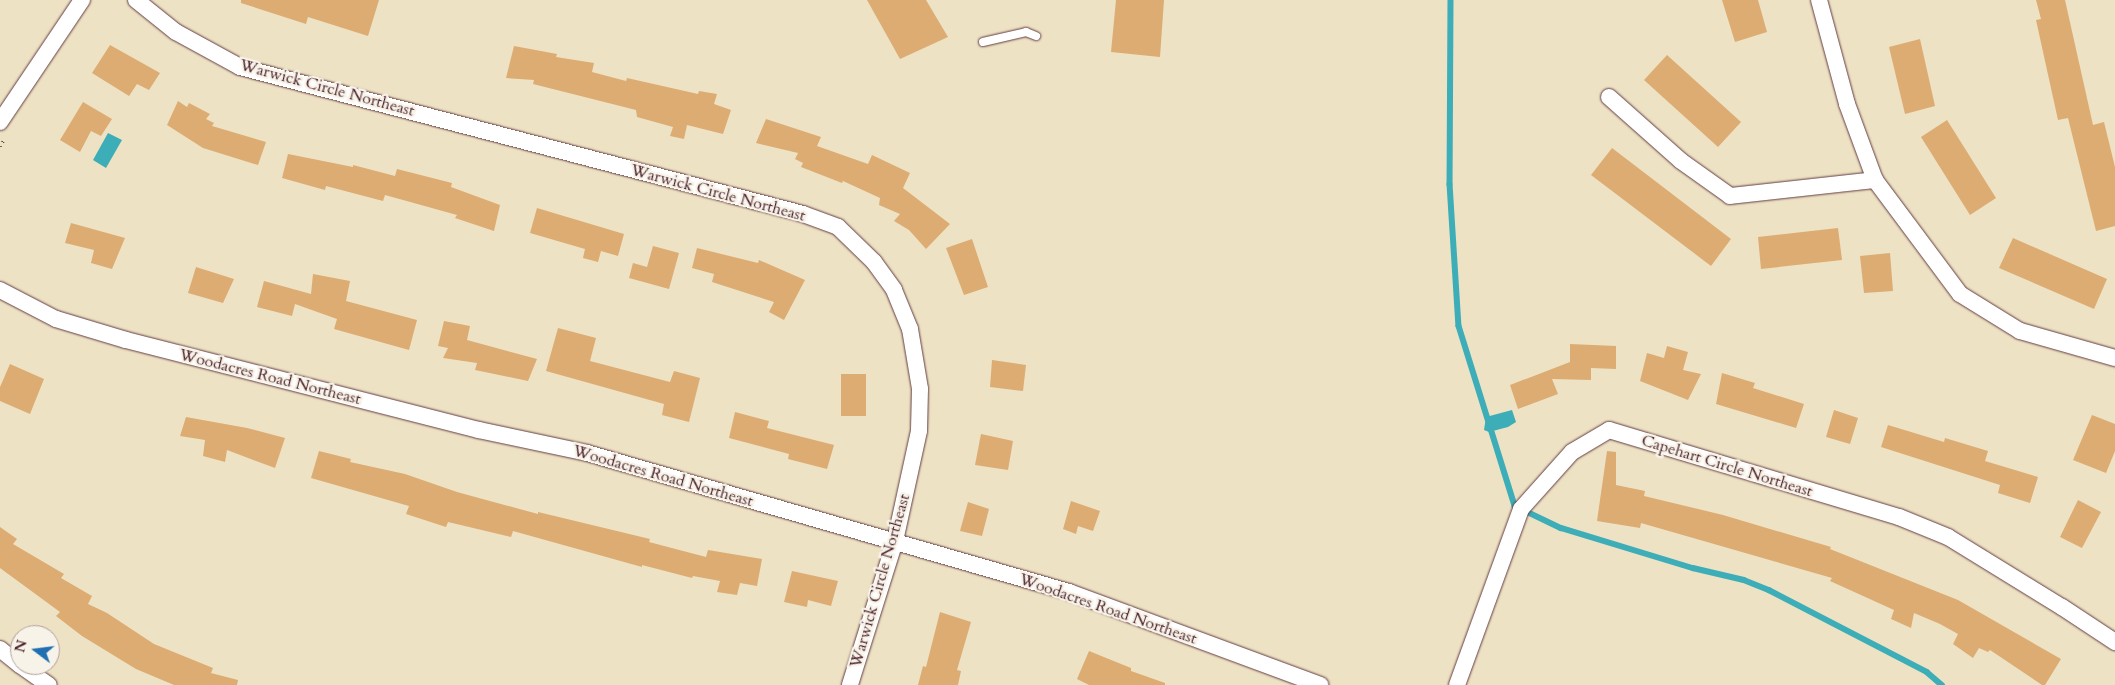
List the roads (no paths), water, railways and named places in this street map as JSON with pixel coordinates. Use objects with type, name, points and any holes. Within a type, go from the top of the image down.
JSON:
[{"type":"street","points":[[0,122],[82,0]]},
{"type":"street","name":"Warwick Circle Northeast","points":[[136,0],[176,32],[240,67],[804,214],[838,228],[874,262],[894,290],[910,329],[920,389],[919,431],[895,541],[850,685]]},
{"type":"street","points":[[1818,0],[1847,104],[1875,180],[1960,294],[2020,331],[2115,358]]},
{"type":"street","points":[[1609,97],[1681,161],[1730,196],[1875,180]]},
{"type":"street","name":"Woodacres Road Northeast","points":[[0,290],[56,319],[126,340],[479,430],[587,453],[1070,592],[1320,685]]},
{"type":"street","name":"Capehart Circle Northeast","points":[[1457,685],[1521,509],[1572,452],[1609,430],[1900,517],[1948,537],[2062,606],[2115,642]]},
{"type":"street","points":[[0,649],[10,657]]},
{"type":"street","points":[[34,675],[49,685]]},
{"type":"lane","points":[[983,42],[1026,32],[1036,36]]},
{"type":"water","points":[[108,133],[122,140],[106,168],[93,160]]},
{"type":"water","points":[[1512,410],[1516,422],[1508,427],[1489,432],[1484,430],[1486,417]]},
{"type":"waterway","points":[[1451,0],[1450,184],[1459,326],[1515,506],[1561,528],[1693,568],[1744,580],[1769,590],[1927,672],[1942,685]]}]
